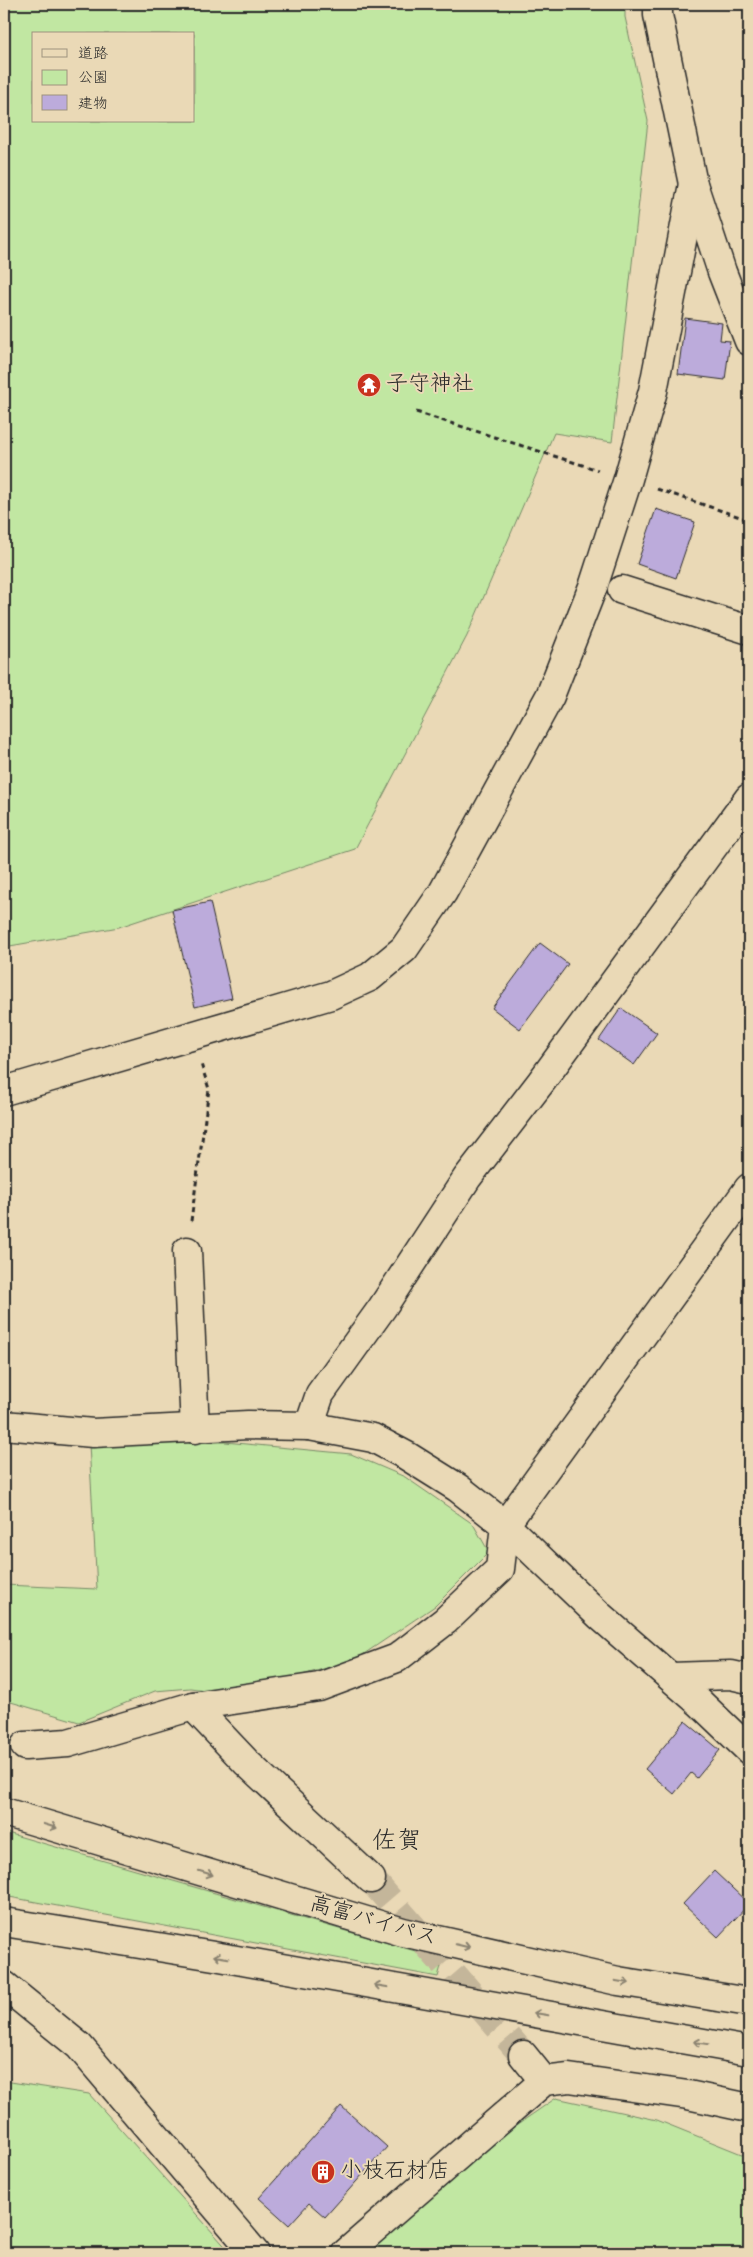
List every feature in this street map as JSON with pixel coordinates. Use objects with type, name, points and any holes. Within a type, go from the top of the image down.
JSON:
[{"type":"main road","points":[[658,4],[658,15],[694,184],[722,272],[749,341]]},
{"type":"main road","points":[[4,1091],[331,995],[370,977],[404,949],[443,892],[550,696],[594,584],[628,479],[653,391],[694,184]]},
{"type":"main road","points":[[622,590],[749,630]]},
{"type":"main road","points":[[309,1426],[320,1394],[382,1308],[467,1178],[541,1082],[749,798]]},
{"type":"main road","points":[[25,1746],[68,1743],[193,1706],[319,1687],[397,1658],[445,1621],[500,1569],[506,1524],[749,1188]]},
{"type":"main road","points":[[187,1251],[195,1429]]},
{"type":"main road","points":[[4,1425],[93,1433],[248,1425],[309,1426],[373,1438],[407,1456],[458,1488],[506,1524],[600,1616],[671,1677],[749,1750]]},
{"type":"main road","points":[[671,1677],[731,1675],[749,1679]]},
{"type":"main road","points":[[193,1706],[247,1762],[371,1879]]},
{"type":"main road","name":"高富バイパス","points":[[4,1812],[403,1932],[618,1982],[749,2002]]},
{"type":"main road","points":[[4,1922],[214,1956],[749,2051]]},
{"type":"main road","points":[[4,1984],[79,2046],[255,2253]]},
{"type":"main road","points":[[523,2055],[544,2081]]},
{"type":"main road","points":[[346,2253],[544,2081],[569,2078],[688,2096],[749,2108]]},
{"type":"path","points":[[416,412],[628,479],[749,520]]},
{"type":"path","points":[[187,1251],[209,1089],[192,1035]]},
{"type":"green space","points":[[4,4],[625,4],[625,17],[648,121],[612,442],[554,433],[467,636],[355,849],[119,927],[4,947]]},
{"type":"green space","points":[[225,1442],[351,1454],[405,1477],[473,1524],[489,1552],[435,1606],[355,1660],[235,1694],[190,1688],[155,1691],[79,1722],[4,1700],[4,1585],[97,1589],[89,1444]]},
{"type":"green space","points":[[4,1832],[443,1959],[438,1977],[4,1896]]},
{"type":"green space","points":[[4,2081],[89,2094],[231,2253],[4,2253]]},
{"type":"green space","points":[[556,2098],[657,2120],[749,2157],[749,2253],[359,2253],[508,2131]]},
{"type":"building","points":[[685,318],[722,323],[720,340],[730,341],[725,380],[678,374]]},
{"type":"building","points":[[656,509],[695,522],[676,578],[637,564]]},
{"type":"building","points":[[210,902],[232,998],[195,1007],[172,910]]},
{"type":"building","points":[[540,943],[568,964],[520,1029],[492,1008]]},
{"type":"building","points":[[621,1008],[657,1033],[634,1065],[599,1040]]},
{"type":"building","points":[[685,1721],[720,1750],[697,1778],[691,1773],[674,1794],[645,1769]]},
{"type":"building","points":[[714,1871],[749,1904],[718,1937],[683,1904]]},
{"type":"building","name":"小枝石材店","points":[[341,2106],[387,2147],[325,2217],[309,2203],[289,2225],[259,2198]]},
{"type":"tunnel","points":[[371,1879],[523,2055]]},
{"type":"place","name":"子守神社","points":[[369,385]]},
{"type":"place","name":"小枝石材店","points":[[323,2172]]},
{"type":"district","name":"佐賀","points":[[397,1842]]}]
